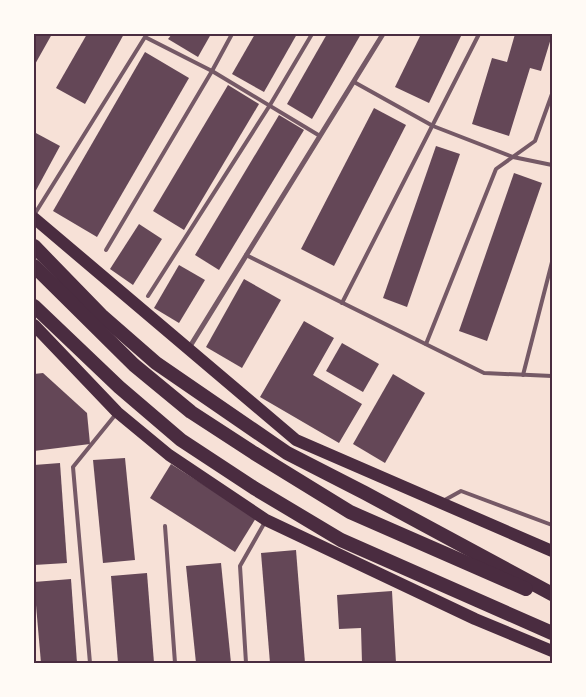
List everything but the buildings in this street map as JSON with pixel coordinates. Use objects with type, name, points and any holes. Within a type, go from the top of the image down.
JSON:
[{"type":"highway","points":[[34,246],[101,314],[156,363],[278,448],[552,594]]},
{"type":"highway","points":[[34,266],[134,365],[191,412],[254,453],[350,512],[475,568],[552,599]]},
{"type":"highway","points":[[34,306],[119,386],[181,440],[254,488],[341,540],[552,633]]},
{"type":"main road","points":[[34,217],[296,440],[552,551]]},
{"type":"main road","points":[[34,325],[117,412],[169,454],[266,520],[475,619],[552,651]]},
{"type":"street","points":[[188,349],[383,34]]},
{"type":"lane","points":[[106,250],[232,34]]},
{"type":"lane","points":[[148,296],[270,105],[312,34]]},
{"type":"lane","points":[[342,303],[480,34]]},
{"type":"lane","points":[[34,217],[146,36],[212,71],[320,136]]},
{"type":"lane","points":[[354,82],[433,126],[513,157],[552,165]]},
{"type":"lane","points":[[426,344],[496,169],[535,141],[552,94]]},
{"type":"lane","points":[[246,255],[484,373],[552,376]]},
{"type":"lane","points":[[523,375],[552,262]]},
{"type":"lane","points":[[90,663],[73,467],[117,412]]},
{"type":"lane","points":[[440,503],[461,491],[552,525]]},
{"type":"lane","points":[[246,663],[240,566],[266,520]]},
{"type":"lane","points":[[165,526],[175,663]]}]
